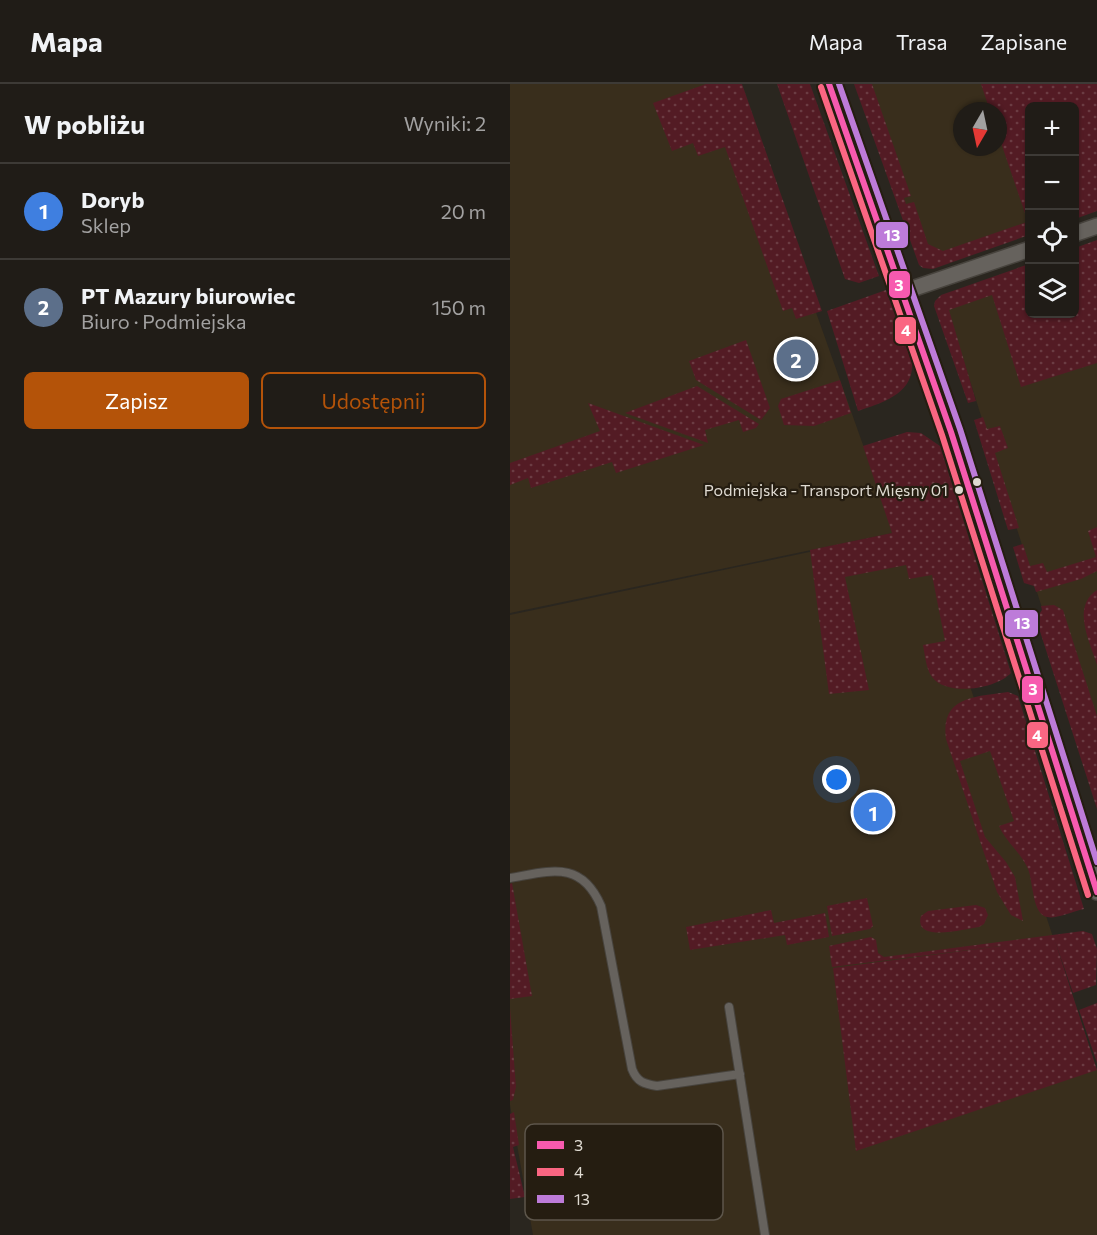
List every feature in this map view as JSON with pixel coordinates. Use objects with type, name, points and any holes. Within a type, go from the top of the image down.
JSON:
[{"type":"street","points":[[829,84],[951,432],[1097,892]]},
{"type":"street","points":[[1079,232],[1097,226]]},
{"type":"street","points":[[903,292],[1025,250]]},
{"type":"lane","points":[[510,878],[555,870],[570,873],[579,876],[596,896],[601,906],[632,1069],[636,1078],[644,1084],[657,1086],[740,1074]]},
{"type":"lane","points":[[729,1007],[765,1235]]},
{"type":"shaded area","points":[[510,84],[735,84],[893,533],[510,613]]},
{"type":"shaded area","points":[[706,84],[742,84],[822,311],[796,319],[792,308],[783,311],[725,147],[698,156],[693,143],[672,151],[653,103]]},
{"type":"shaded area","points":[[777,84],[810,84],[879,276],[859,283],[845,279]]},
{"type":"shaded area","points":[[854,84],[872,84],[911,196],[904,198],[906,204],[914,202],[928,244],[943,251],[1025,223],[1025,236],[933,269],[919,265]]},
{"type":"shaded area","points":[[864,84],[1097,84],[1078,102],[1025,102],[1025,236],[924,257]]},
{"type":"shaded area","points":[[981,84],[1097,84],[1097,211],[1079,218],[1079,102],[1025,102],[1025,213],[1005,156],[1007,102],[987,102]]},
{"type":"shaded area","points":[[1097,240],[1097,363],[1021,387],[992,295],[949,310],[976,401],[968,403],[934,306],[935,301],[941,295],[1025,265],[1025,318],[1079,318],[1079,247]]},
{"type":"shaded area","points":[[1097,242],[1097,781],[943,296],[1025,267],[1025,318],[1079,318],[1079,298]]},
{"type":"shaded area","points":[[886,290],[912,363],[911,374],[902,390],[894,396],[858,411],[827,311]]},
{"type":"shaded area","points":[[746,340],[770,408],[761,420],[696,380],[689,361]]},
{"type":"shaded area","points":[[840,380],[851,413],[814,426],[784,425],[778,406],[781,399]]},
{"type":"shaded area","points":[[697,386],[759,424],[756,428],[743,432],[739,420],[705,430],[708,443],[625,413]]},
{"type":"shaded area","points":[[588,403],[704,445],[616,473],[612,462],[531,488],[528,478],[510,485],[510,463],[600,431]]},
{"type":"shaded area","points":[[983,417],[987,429],[1000,426],[1008,448],[995,453],[1019,528],[1008,530],[974,420]]},
{"type":"shaded area","points":[[907,432],[921,433],[940,446],[1011,673],[1004,679],[972,689],[949,687],[932,677],[927,666],[923,645],[945,641],[932,575],[909,579],[906,565],[845,577],[869,690],[829,694],[810,550],[892,533],[863,446]]},
{"type":"shaded area","points":[[1097,527],[1097,571],[1081,579],[1036,592],[1034,586],[1024,583],[1013,547],[1023,544],[1030,566],[1043,563],[1047,572],[1096,557],[1088,531]]},
{"type":"shaded area","points":[[918,529],[1097,1070],[1097,1235],[533,1235],[530,1220],[723,1220],[723,1124],[525,1124],[525,1190],[510,1105],[510,615]]},
{"type":"shaded area","points":[[1097,590],[1097,665],[1087,636],[1084,615],[1089,597]]},
{"type":"shaded area","points":[[1054,605],[1063,610],[1097,716],[1097,809],[1036,619],[1042,610],[1041,606]]},
{"type":"shaded area","points":[[1008,692],[1018,696],[1084,909],[1057,917],[1044,916],[1039,912],[1028,869],[999,826],[1014,821],[990,751],[960,761],[985,837],[1015,877],[1023,921],[1011,915],[997,892],[946,739],[949,714],[955,706],[973,697]]},
{"type":"shaded area","points":[[512,883],[532,996],[510,999],[510,884]]},
{"type":"shaded area","points":[[867,898],[873,926],[870,929],[832,936],[827,906]]},
{"type":"shaded area","points":[[976,905],[985,908],[988,915],[984,924],[979,927],[952,932],[932,932],[921,924],[921,916],[928,911]]},
{"type":"shaded area","points":[[771,910],[774,923],[825,913],[829,937],[787,945],[785,935],[690,950],[686,927]]},
{"type":"shaded area","points":[[1083,931],[1092,934],[1097,949],[1096,985],[1073,993],[1055,941],[1097,1070],[856,1151],[833,968],[1055,939],[832,967],[829,946],[871,937],[876,940],[878,953],[884,957]]},
{"type":"shaded area","points":[[1097,1003],[1097,1063],[1079,1010]]},
{"type":"shaded area","points":[[510,1008],[516,1087],[513,1100],[510,1101]]},
{"type":"shaded area","points":[[514,1112],[519,1145],[513,1147],[525,1197],[510,1199],[510,1114]]},
{"type":"transit line","name":"3","points":[[829,84],[951,432],[1097,892]]},
{"type":"transit line","name":"13","points":[[839,84],[960,429],[1097,862]]},
{"type":"transit line","name":"4","points":[[821,87],[942,435],[1088,895]]},
{"type":"place","name":"PT Mazury biurowiec","points":[[796,359]]},
{"type":"place","name":"Podmiejska - Transport Mięsny 01","points":[[959,490]]},
{"type":"place","name":"Doryb","points":[[873,812]]}]
